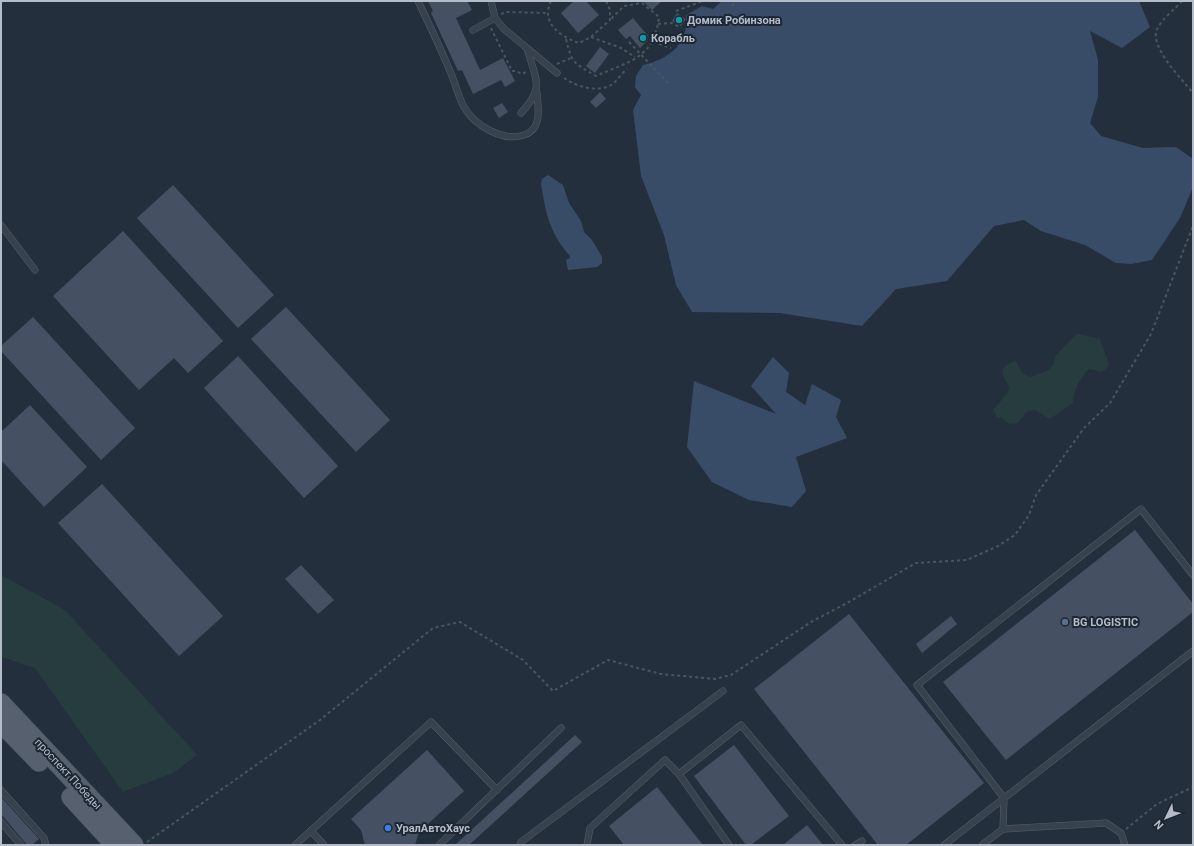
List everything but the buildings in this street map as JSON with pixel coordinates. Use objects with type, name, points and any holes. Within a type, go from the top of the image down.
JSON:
[{"type":"main road","name":"проспект Победы","points":[[1,703],[134,845]]},
{"type":"main road","name":"проспект Победы","points":[[1,723],[115,845]]},
{"type":"lane","points":[[418,1],[464,108],[478,124],[494,132],[513,137],[526,135],[532,129],[539,117],[537,84],[527,48]]},
{"type":"lane","points":[[491,1],[495,18],[504,29],[557,73]]},
{"type":"lane","points":[[472,30],[495,18]]},
{"type":"lane","points":[[521,113],[532,102],[537,93]]},
{"type":"lane","points":[[1,225],[35,270]]},
{"type":"lane","points":[[1002,829],[1004,798],[917,685],[1141,510],[1193,575]]},
{"type":"lane","points":[[944,845],[1193,650]]},
{"type":"lane","points":[[520,845],[521,842],[724,691]]},
{"type":"lane","points":[[295,845],[431,722],[497,790]]},
{"type":"lane","points":[[679,774],[741,725],[842,845]]},
{"type":"lane","points":[[439,845],[561,728]]},
{"type":"lane","points":[[587,845],[590,828],[664,760],[679,774],[729,845]]},
{"type":"lane","points":[[1,790],[44,838],[46,845]]},
{"type":"lane","points":[[1,822],[21,845]]},
{"type":"lane","points":[[982,845],[1002,829],[1106,823],[1121,832],[1125,845]]},
{"type":"lane","points":[[311,831],[324,845]]},
{"type":"lane","points":[[855,845],[862,841]]},
{"type":"path","points":[[551,1],[548,13],[556,31],[566,39],[579,43],[592,36],[624,6],[642,2],[659,17],[653,42],[641,55],[596,76],[575,64],[571,58],[566,39]]},
{"type":"path","points":[[606,1],[610,10],[610,20]]},
{"type":"path","points":[[676,11],[704,1]]},
{"type":"path","points":[[732,1],[736,2]]},
{"type":"path","points":[[1182,1],[1158,28],[1156,37],[1159,50],[1193,93]]},
{"type":"path","points":[[732,6],[736,2]]},
{"type":"path","points":[[495,18],[506,12],[548,13]]},
{"type":"path","points":[[658,24],[672,22],[681,28]]},
{"type":"path","points":[[592,36],[622,48],[636,58]]},
{"type":"path","points":[[629,42],[668,83]]},
{"type":"path","points":[[653,42],[671,48]]},
{"type":"path","points":[[557,73],[569,81],[587,88],[598,88],[613,83],[627,69]]},
{"type":"path","points":[[143,845],[320,720],[433,628],[460,622],[523,660],[553,691],[608,660],[661,674],[714,679],[731,675],[811,622],[916,563],[967,560],[998,546],[1015,535],[1029,515],[1036,495],[1084,428],[1110,403],[1152,334],[1193,226]]},
{"type":"path","points":[[1121,832],[1157,804],[1193,787]]},
{"type":"green space","points":[[1079,334],[1100,339],[1109,365],[1102,372],[1089,369],[1082,377],[1078,385],[1073,403],[1050,419],[1035,410],[1026,412],[1018,423],[1009,424],[1001,417],[997,418],[993,410],[1010,388],[1004,379],[1002,372],[1003,368],[1016,361],[1022,373],[1030,377],[1047,371],[1053,365],[1056,355],[1075,335]]},
{"type":"green space","points":[[1,575],[65,610],[197,755],[173,773],[123,792],[35,668],[1,657]]},
{"type":"water","points":[[722,1],[1139,1],[1150,27],[1122,48],[1090,31],[1098,60],[1098,97],[1090,123],[1101,136],[1143,148],[1176,147],[1193,159],[1193,187],[1180,218],[1152,260],[1131,264],[1116,263],[1085,245],[1041,231],[1024,220],[994,226],[947,281],[896,289],[862,326],[780,313],[692,312],[676,285],[664,235],[641,176],[633,110],[641,95],[635,87],[636,76],[643,65],[661,59],[675,49],[681,42],[686,25],[686,15],[702,6],[713,9]]},
{"type":"water","points":[[548,175],[563,185],[569,203],[581,221],[584,232],[592,240],[602,257],[602,263],[597,267],[568,270],[566,260],[570,258],[570,256],[553,231],[545,205],[541,184],[542,179]]},
{"type":"water","points":[[773,357],[789,373],[786,392],[805,405],[812,384],[841,400],[836,417],[847,438],[796,457],[806,491],[792,507],[749,500],[712,482],[687,447],[694,381],[776,414],[751,386]]},
{"type":"place","name":"Домик Робинзона","points":[[679,20]]},
{"type":"place","name":"Корабль","points":[[643,38]]},
{"type":"place","name":"BG LOGISTIC","points":[[1065,622]]},
{"type":"place","name":"УралАвтоХаус","points":[[388,828]]}]
